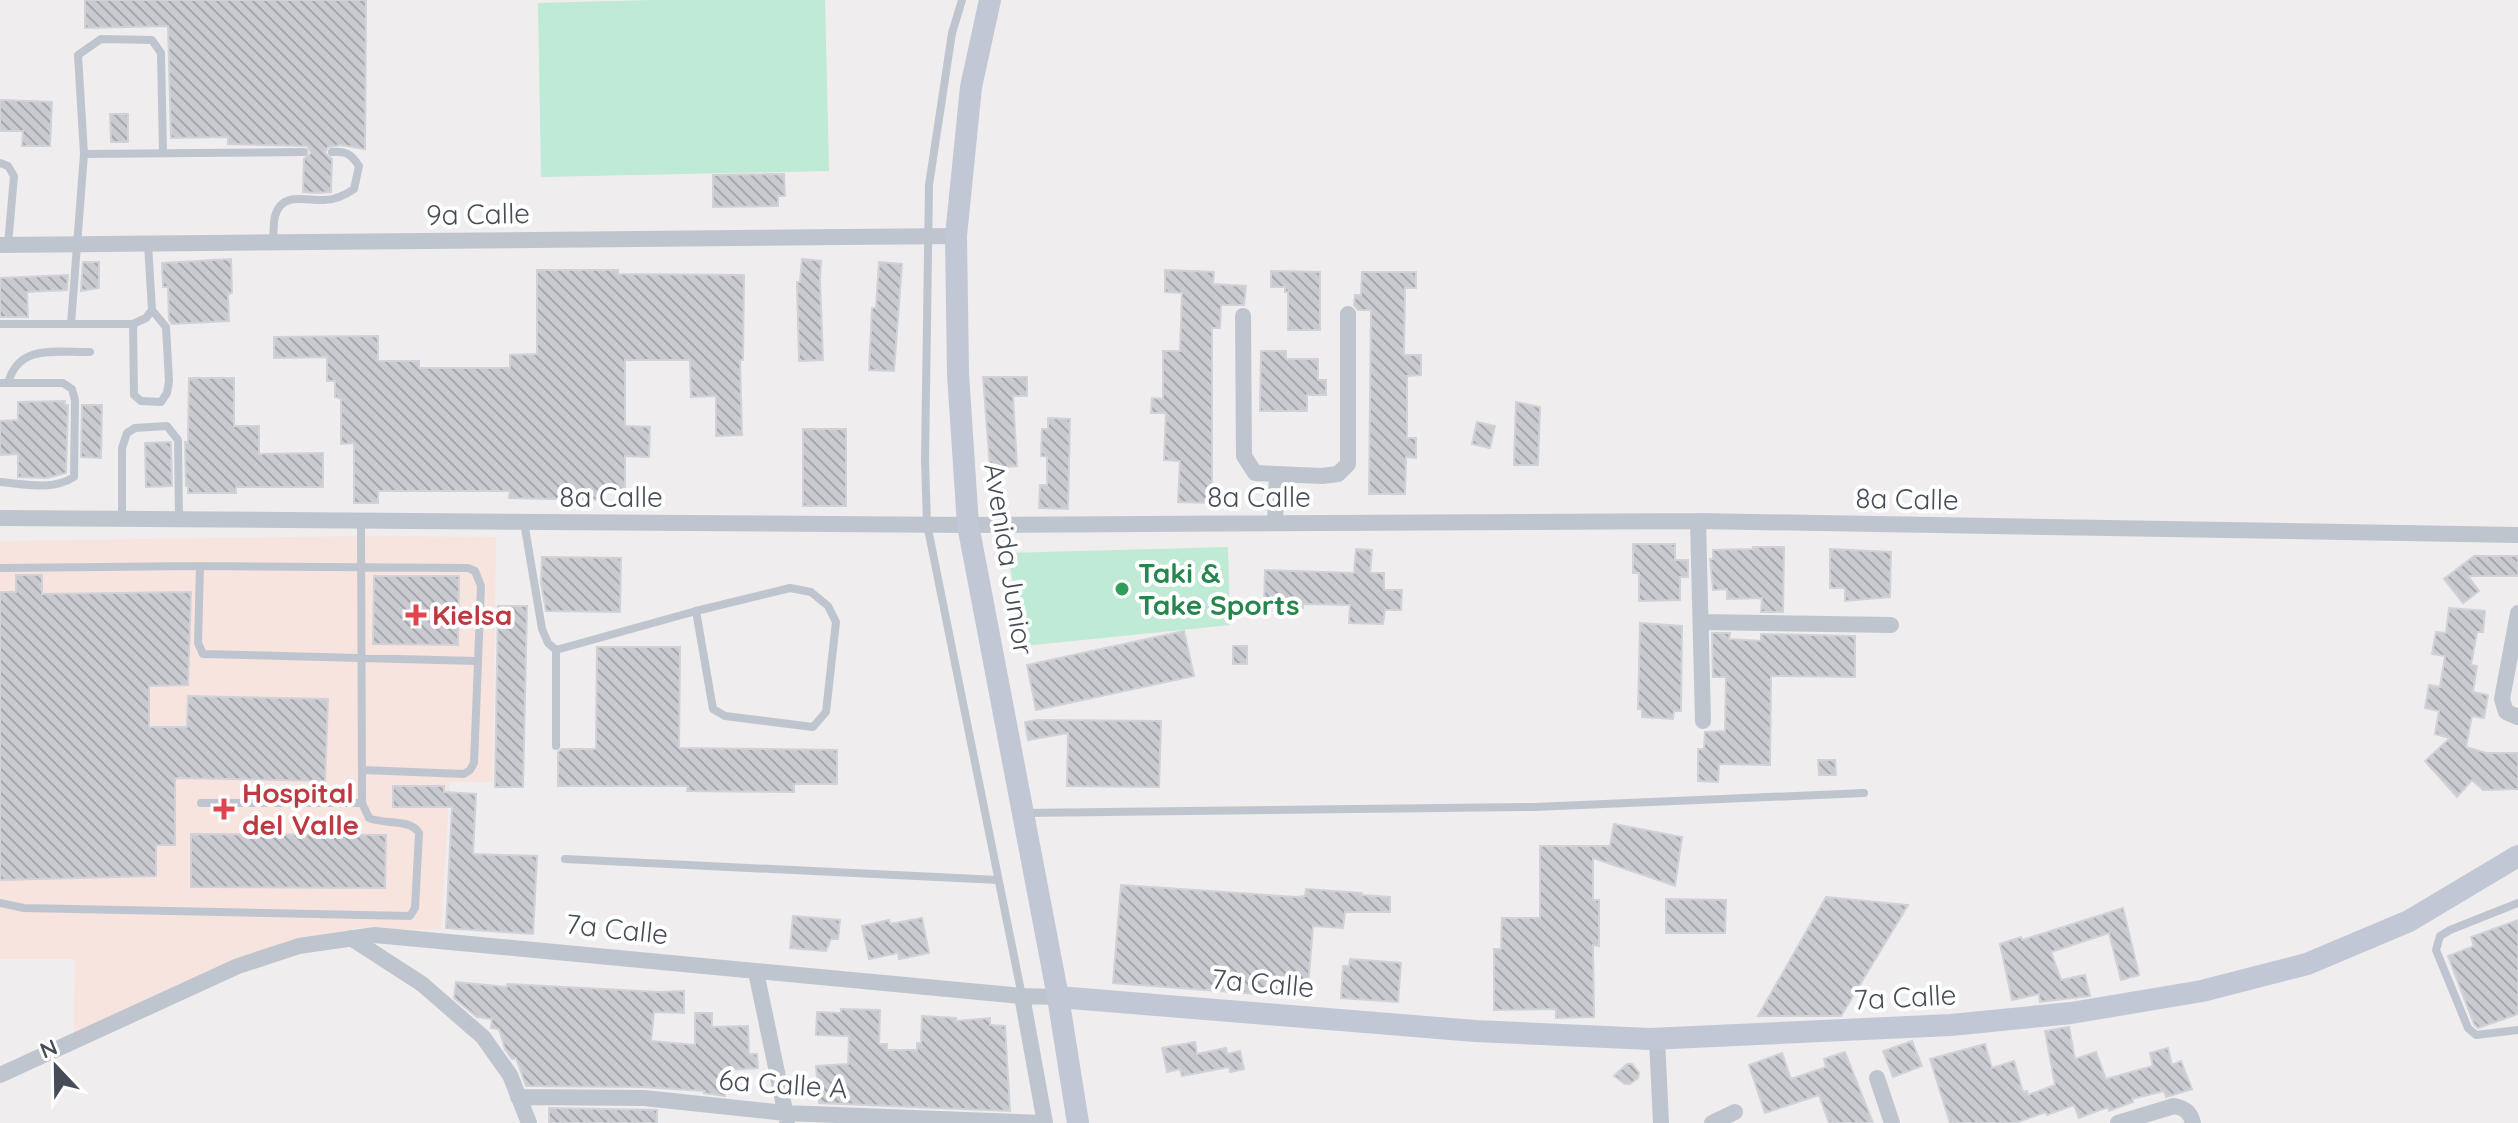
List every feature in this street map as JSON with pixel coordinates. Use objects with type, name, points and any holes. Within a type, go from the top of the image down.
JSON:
[{"type":"street","name":"Avenida Junior","points":[[990,0],[971,87],[956,236],[958,374],[968,525],[1058,997],[1078,1123]]},
{"type":"street","name":"9a Calle","points":[[4,245],[956,236]]},
{"type":"street","points":[[1243,316],[1244,456],[1255,473],[1322,476],[1338,474],[1348,464],[1348,314]]},
{"type":"street","points":[[1275,523],[1277,475]]},
{"type":"street","name":"8a Calle","points":[[0,518],[968,525],[1698,521],[2518,535]]},
{"type":"street","points":[[1698,521],[1703,721]]},
{"type":"street","points":[[2518,613],[2502,699],[2506,712],[2518,717]]},
{"type":"street","points":[[1702,622],[1891,625]]},
{"type":"street","name":"7a Calle","points":[[0,1075],[238,966],[299,946],[375,935],[1022,996],[1475,1031],[1657,1039],[1951,1025],[2071,1013],[2202,991],[2307,964],[2409,921],[2518,856]]},
{"type":"street","points":[[351,938],[422,984],[483,1037],[510,1075],[529,1123]]},
{"type":"street","points":[[756,972],[786,1118]]},
{"type":"street","points":[[1022,996],[1044,1123]]},
{"type":"street","points":[[1657,1039],[1661,1123]]},
{"type":"street","points":[[1877,1078],[1892,1123]]},
{"type":"street","name":"6a Calle A","points":[[518,1097],[644,1098],[786,1118],[1044,1123]]},
{"type":"street","points":[[2118,1123],[2174,1106],[2184,1108],[2192,1119]]},
{"type":"street","points":[[1712,1123],[1735,1112]]},
{"type":"lane","points":[[962,0],[952,33],[929,185],[927,524],[1022,996]]},
{"type":"lane","points":[[71,324],[84,154],[78,55],[101,39],[152,40],[161,53],[163,152]]},
{"type":"lane","points":[[273,242],[275,214],[285,202],[293,198],[326,201],[354,189],[359,166],[353,155],[344,151],[332,152]]},
{"type":"lane","points":[[84,154],[304,152]]},
{"type":"lane","points":[[0,163],[8,166],[14,176],[4,245]]},
{"type":"lane","points":[[133,324],[134,395],[141,401],[161,402],[167,393],[169,381],[166,327],[152,310],[148,243]]},
{"type":"lane","points":[[0,324],[133,324],[146,318],[152,310]]},
{"type":"lane","points":[[4,383],[17,362],[32,354],[90,352]]},
{"type":"lane","points":[[0,482],[51,486],[63,484],[74,477],[75,400],[72,389],[63,383],[4,383]]},
{"type":"lane","points":[[122,518],[122,448],[127,433],[135,428],[167,426],[178,440],[179,518]]},
{"type":"lane","points":[[0,903],[24,908],[410,916],[415,908],[417,828],[410,824],[378,822],[369,818],[362,803],[361,521]]},
{"type":"lane","points":[[524,522],[542,629],[548,643],[556,650],[556,746]]},
{"type":"lane","points":[[200,566],[198,643],[203,654],[476,661]]},
{"type":"lane","points":[[0,568],[362,566],[468,568],[475,571],[481,586],[474,763],[464,774],[362,770]]},
{"type":"lane","points":[[556,650],[696,611],[790,588],[811,592],[828,606],[836,622],[826,712],[813,727],[725,716],[713,709],[696,611]]},
{"type":"lane","points":[[1023,813],[1534,807],[1864,793]]},
{"type":"lane","points":[[201,803],[362,803]]},
{"type":"lane","points":[[565,859],[998,880]]},
{"type":"lane","points":[[2518,903],[2450,930],[2440,936],[2436,950],[2468,1028],[2476,1035],[2518,1030]]},
{"type":"shaded area","name":"Hospital del Valle","points":[[496,537],[493,782],[450,782],[441,930],[359,928],[240,959],[74,1034],[75,959],[0,959],[0,541]]},
{"type":"green space","points":[[825,0],[829,171],[541,177],[538,3]]},
{"type":"green space","name":"Taki & Take Sports","points":[[1228,547],[1230,625],[1023,646],[1008,553]]},
{"type":"building","points":[[85,0],[366,0],[365,149],[341,145],[328,147],[325,153],[332,159],[331,192],[317,193],[303,192],[304,159],[311,153],[307,146],[228,144],[228,137],[171,138],[168,26],[85,28]]},
{"type":"building","points":[[0,100],[52,102],[50,146],[22,146],[23,131],[0,131]]},
{"type":"building","points":[[110,114],[128,114],[128,142],[111,142]]},
{"type":"building","points":[[784,174],[785,196],[778,196],[778,206],[713,207],[713,175]]},
{"type":"building","points":[[231,259],[229,321],[172,324],[169,320],[168,287],[163,287],[162,263]]},
{"type":"building","points":[[802,259],[821,261],[823,360],[799,361],[797,282],[800,282]]},
{"type":"building","points":[[83,262],[99,262],[99,288],[81,291]]},
{"type":"building","points":[[879,262],[902,264],[894,371],[869,370],[872,308],[876,308]]},
{"type":"building","points":[[537,270],[744,275],[743,360],[740,360],[742,435],[716,436],[716,396],[691,397],[690,360],[625,360],[625,426],[650,427],[649,457],[625,456],[625,489],[599,490],[599,500],[509,498],[510,491],[378,491],[378,503],[354,503],[354,443],[341,444],[341,399],[335,397],[335,381],[327,381],[327,357],[274,358],[274,337],[378,336],[378,361],[419,361],[419,368],[510,368],[510,355],[537,354]]},
{"type":"building","points":[[1165,270],[1214,272],[1213,284],[1246,286],[1244,305],[1221,305],[1220,328],[1212,328],[1212,503],[1178,502],[1180,461],[1164,460],[1166,413],[1151,413],[1152,398],[1163,399],[1163,351],[1180,351],[1182,293],[1165,292]]},
{"type":"building","points":[[1271,271],[1320,272],[1320,330],[1288,330],[1288,292],[1285,292],[1285,287],[1271,287]]},
{"type":"building","points":[[1362,272],[1416,272],[1416,288],[1405,288],[1404,355],[1421,355],[1421,375],[1407,376],[1407,438],[1416,438],[1416,458],[1406,457],[1405,494],[1369,494],[1371,310],[1358,310],[1354,305],[1355,295],[1361,295]]},
{"type":"building","points":[[68,275],[67,290],[27,292],[28,317],[0,317],[0,278]]},
{"type":"building","points":[[1261,351],[1286,351],[1286,359],[1318,359],[1318,380],[1326,380],[1326,395],[1307,395],[1307,411],[1260,411]]},
{"type":"building","points":[[983,377],[1027,377],[1027,396],[1013,396],[1017,466],[990,468]]},
{"type":"building","points":[[189,378],[234,378],[234,426],[259,426],[259,454],[323,453],[323,487],[236,487],[236,493],[188,493],[185,442],[188,442]]},
{"type":"building","points":[[65,401],[68,405],[66,473],[47,478],[18,477],[18,454],[0,455],[0,421],[18,420],[18,402]]},
{"type":"building","points":[[1516,402],[1540,407],[1538,465],[1514,465]]},
{"type":"building","points":[[82,405],[102,405],[101,458],[81,457]]},
{"type":"building","points":[[1048,418],[1070,419],[1068,509],[1039,508],[1040,485],[1047,485],[1047,457],[1041,456],[1042,429],[1048,429]]},
{"type":"building","points":[[1477,422],[1495,426],[1490,448],[1472,444]]},
{"type":"building","points":[[803,429],[846,429],[846,506],[803,506]]},
{"type":"building","points":[[171,442],[172,486],[146,487],[145,443]]},
{"type":"building","points":[[1633,544],[1675,544],[1675,560],[1688,560],[1688,577],[1680,577],[1680,600],[1639,601],[1639,573],[1633,573]]},
{"type":"building","points":[[1784,547],[1783,612],[1761,612],[1762,598],[1727,599],[1727,589],[1713,590],[1710,559],[1713,559],[1713,550]]},
{"type":"building","points":[[1356,549],[1372,550],[1370,573],[1384,573],[1384,590],[1402,590],[1401,610],[1385,610],[1383,624],[1349,623],[1350,605],[1264,607],[1265,570],[1354,573]]},
{"type":"building","points":[[1830,549],[1891,552],[1890,597],[1845,601],[1845,588],[1830,588]]},
{"type":"building","points":[[2474,556],[2518,556],[2518,576],[2468,576],[2479,591],[2463,603],[2444,579]]},
{"type":"building","points":[[542,557],[621,558],[620,612],[546,611],[541,583]]},
{"type":"building","points":[[16,575],[42,575],[42,594],[191,592],[188,685],[149,686],[149,727],[187,727],[188,696],[328,699],[325,781],[175,778],[175,845],[156,845],[156,876],[0,880],[0,592],[16,592]]},
{"type":"building","points":[[374,576],[459,576],[458,645],[373,644]]},
{"type":"building","points":[[498,606],[527,606],[523,787],[495,787]]},
{"type":"building","points":[[2449,608],[2485,611],[2483,632],[2477,632],[2471,665],[2477,666],[2473,692],[2488,695],[2484,718],[2472,716],[2466,747],[2486,753],[2518,753],[2518,789],[2483,790],[2472,780],[2457,797],[2425,761],[2450,738],[2435,734],[2439,711],[2425,708],[2429,685],[2440,687],[2445,656],[2432,654],[2436,632],[2446,633]]},
{"type":"building","points":[[1640,623],[1682,626],[1681,711],[1674,711],[1673,719],[1642,717],[1642,709],[1638,709]]},
{"type":"building","points":[[1184,631],[1194,676],[1036,710],[1027,665]]},
{"type":"building","points":[[1712,633],[1730,633],[1729,639],[1761,641],[1761,634],[1855,636],[1855,677],[1771,676],[1770,765],[1719,764],[1718,782],[1698,781],[1698,749],[1704,749],[1705,732],[1725,731],[1726,677],[1713,677]]},
{"type":"building","points":[[1233,646],[1247,646],[1247,664],[1233,664]]},
{"type":"building","points":[[597,647],[680,647],[679,748],[837,750],[837,784],[794,784],[794,792],[687,791],[688,786],[558,786],[558,752],[562,749],[596,749]]},
{"type":"building","points":[[1161,721],[1159,787],[1067,786],[1068,733],[1028,740],[1025,722]]},
{"type":"building","points":[[1818,760],[1835,760],[1836,775],[1819,775]]},
{"type":"building","points":[[393,786],[444,786],[444,792],[476,794],[473,854],[537,856],[533,934],[446,928],[452,807],[393,807]]},
{"type":"building","points":[[1614,824],[1682,837],[1675,886],[1593,858],[1593,900],[1599,900],[1599,946],[1593,945],[1594,1017],[1556,1018],[1556,1009],[1494,1010],[1494,949],[1501,949],[1502,918],[1540,918],[1540,846],[1610,846]]},
{"type":"building","points":[[191,834],[386,835],[385,888],[191,887]]},
{"type":"building","points":[[1121,885],[1296,897],[1305,896],[1306,889],[1362,893],[1390,897],[1390,912],[1345,912],[1343,928],[1313,926],[1308,987],[1296,986],[1296,991],[1287,990],[1287,996],[1113,983]]},
{"type":"building","points":[[1826,897],[1908,905],[1841,1016],[1758,1016]]},
{"type":"building","points":[[1666,899],[1726,900],[1725,933],[1666,933]]},
{"type":"building","points":[[2123,908],[2139,975],[2121,980],[2109,933],[2051,952],[2061,980],[2085,975],[2090,996],[2040,1002],[2039,994],[2012,1000],[2000,944]]},
{"type":"building","points":[[793,916],[840,920],[838,939],[831,939],[826,951],[790,948]]},
{"type":"building","points":[[922,918],[929,953],[899,959],[898,953],[869,959],[862,926]]},
{"type":"building","points":[[2518,920],[2518,1014],[2478,1028],[2448,956],[2474,946],[2471,937]]},
{"type":"building","points":[[1350,959],[1401,963],[1398,1002],[1341,998],[1343,966],[1349,966]]},
{"type":"building","points":[[456,982],[507,987],[507,984],[684,991],[684,1013],[654,1012],[651,1041],[695,1045],[695,1013],[712,1013],[712,1027],[748,1026],[749,1054],[757,1054],[758,1068],[727,1070],[725,1096],[705,1091],[644,1087],[526,1086],[516,1058],[512,1059],[505,1049],[499,1029],[491,1028],[492,1019],[477,1017],[454,998]]},
{"type":"building","points":[[841,1009],[880,1010],[879,1044],[887,1044],[887,1050],[917,1050],[917,1043],[921,1043],[922,1016],[956,1018],[956,1021],[990,1018],[990,1025],[1005,1026],[1010,1111],[819,1103],[816,1066],[848,1064],[849,1036],[816,1035],[817,1012],[841,1013]]},
{"type":"building","points":[[2069,1027],[2075,1059],[2096,1052],[2106,1079],[2153,1066],[2150,1053],[2168,1048],[2172,1065],[2181,1061],[2192,1089],[2166,1097],[2164,1091],[2132,1099],[2133,1102],[2109,1111],[2108,1107],[2079,1118],[2074,1105],[2015,1123],[1950,1123],[1930,1059],[1985,1044],[1992,1068],[2014,1061],[2023,1092],[2027,1091],[2028,1095],[2055,1085],[2045,1031]]},
{"type":"building","points":[[1912,1041],[1922,1066],[1893,1077],[1883,1051]]},
{"type":"building","points":[[1195,1042],[1197,1054],[1226,1048],[1227,1054],[1240,1051],[1244,1069],[1230,1072],[1229,1067],[1182,1076],[1180,1069],[1167,1072],[1162,1048]]},
{"type":"building","points":[[1845,1052],[1873,1123],[1829,1123],[1819,1095],[1765,1113],[1749,1065],[1782,1053],[1791,1079],[1826,1067],[1824,1059]]},
{"type":"building","points":[[1627,1064],[1632,1064],[1639,1073],[1630,1084],[1614,1076]]},
{"type":"building","points":[[549,1108],[657,1110],[657,1123],[549,1123]]},
{"type":"place","name":"Taki & Take Sports","points":[[1122,589]]},
{"type":"place","name":"Kielsa","points":[[416,615]]},
{"type":"place","name":"Hospital del Valle","points":[[224,809]]}]
